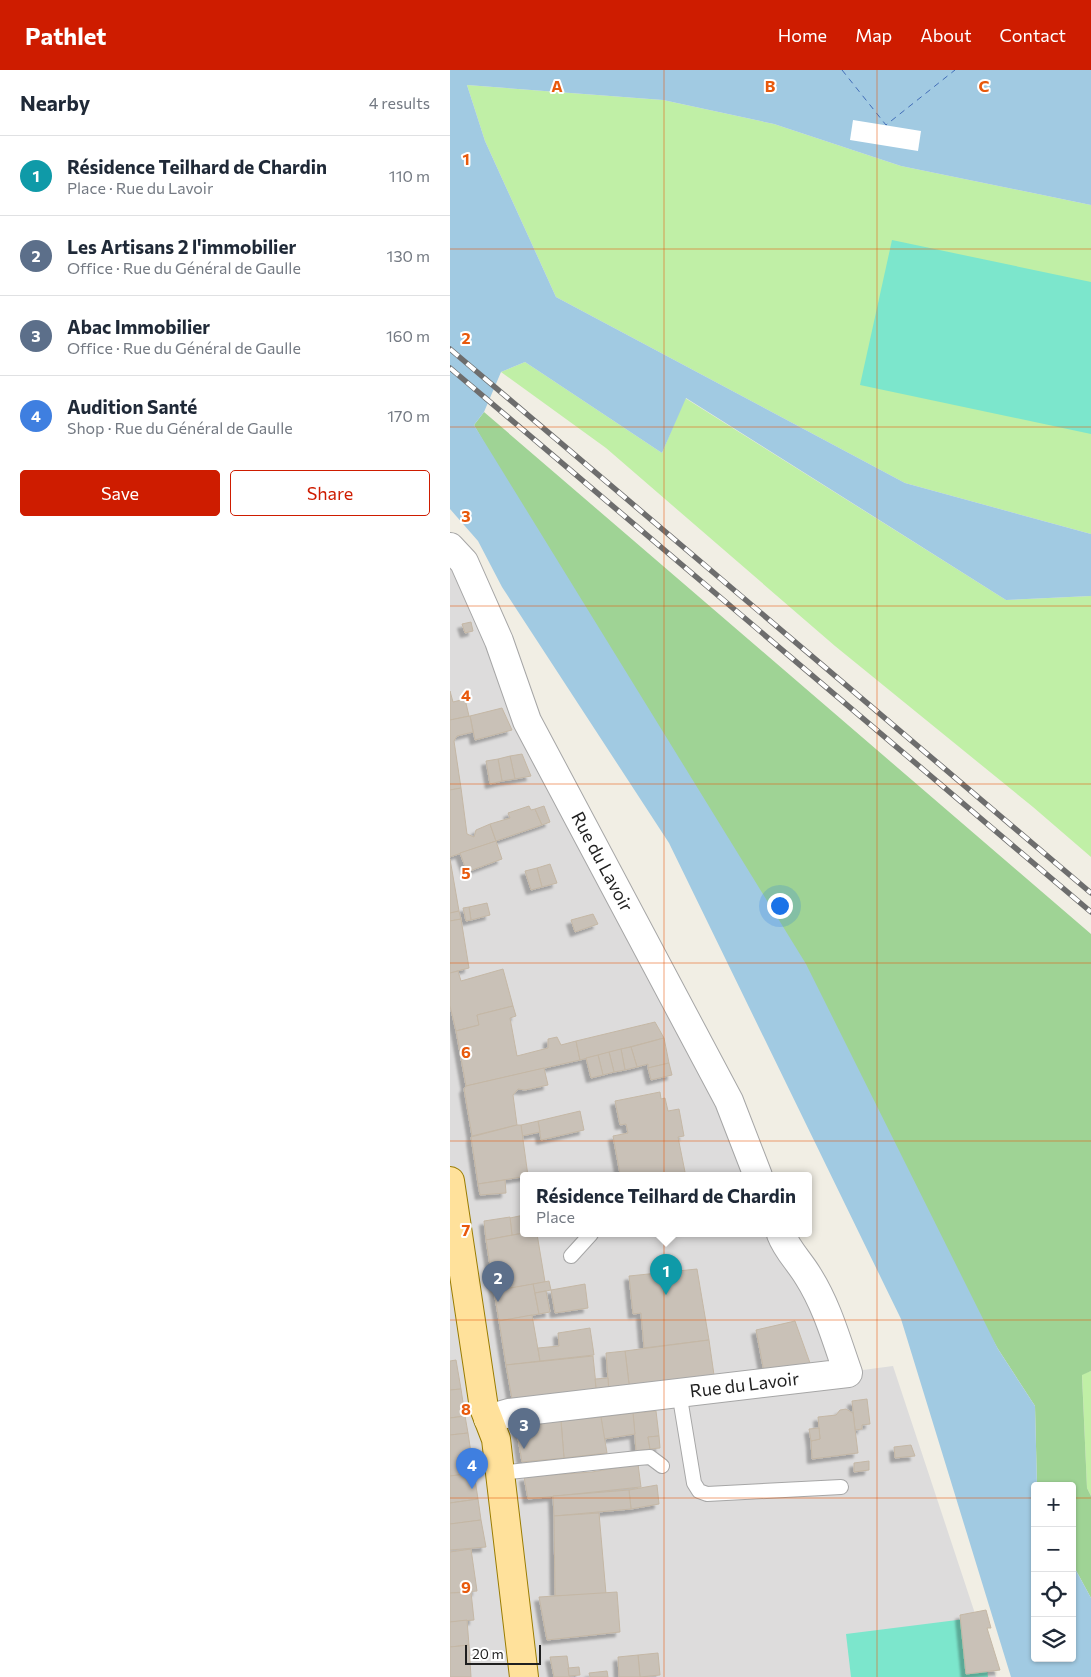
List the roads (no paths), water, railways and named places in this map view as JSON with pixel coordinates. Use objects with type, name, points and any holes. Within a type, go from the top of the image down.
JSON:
[{"type":"main road","points":[[450,1181],[484,1408],[496,1439],[517,1605],[518,1639],[524,1677]]},
{"type":"street","name":"Rue du Lavoir","points":[[450,547],[464,562],[499,641],[527,721],[729,1101],[756,1172]]},
{"type":"street","name":"Rue du Lavoir","points":[[488,1419],[509,1413],[848,1372],[826,1309],[808,1274],[786,1247],[781,1237]]},
{"type":"lane","points":[[571,1256],[587,1237]]},
{"type":"lane","points":[[679,1392],[694,1483],[699,1491],[708,1494],[841,1487]]},
{"type":"lane","points":[[500,1473],[638,1458],[650,1458],[662,1466]]},
{"type":"water","points":[[450,70],[1091,70],[1091,205],[901,166],[774,124],[663,100],[467,85],[485,141],[556,297],[905,483],[1091,534],[1091,596],[1006,600],[686,398],[662,453],[525,362],[501,372],[484,412],[474,425],[806,964],[998,1349],[1035,1406],[1037,1482],[1031,1482],[1031,1662],[1076,1662],[1076,1570],[1091,1598],[1091,1677],[1011,1677],[901,1319],[669,843],[502,587],[478,541],[450,509]]},
{"type":"railway","points":[[450,349],[1091,893]]},
{"type":"railway","points":[[450,368],[1091,912]]},
{"type":"place","name":"Résidence Teilhard de Chardin","points":[[666,1295]]},
{"type":"place","name":"Les Artisans 2 l'immobilier","points":[[498,1302]]},
{"type":"place","name":"Abac Immobilier","points":[[524,1449]]},
{"type":"place","name":"Audition Santé","points":[[472,1489]]}]
